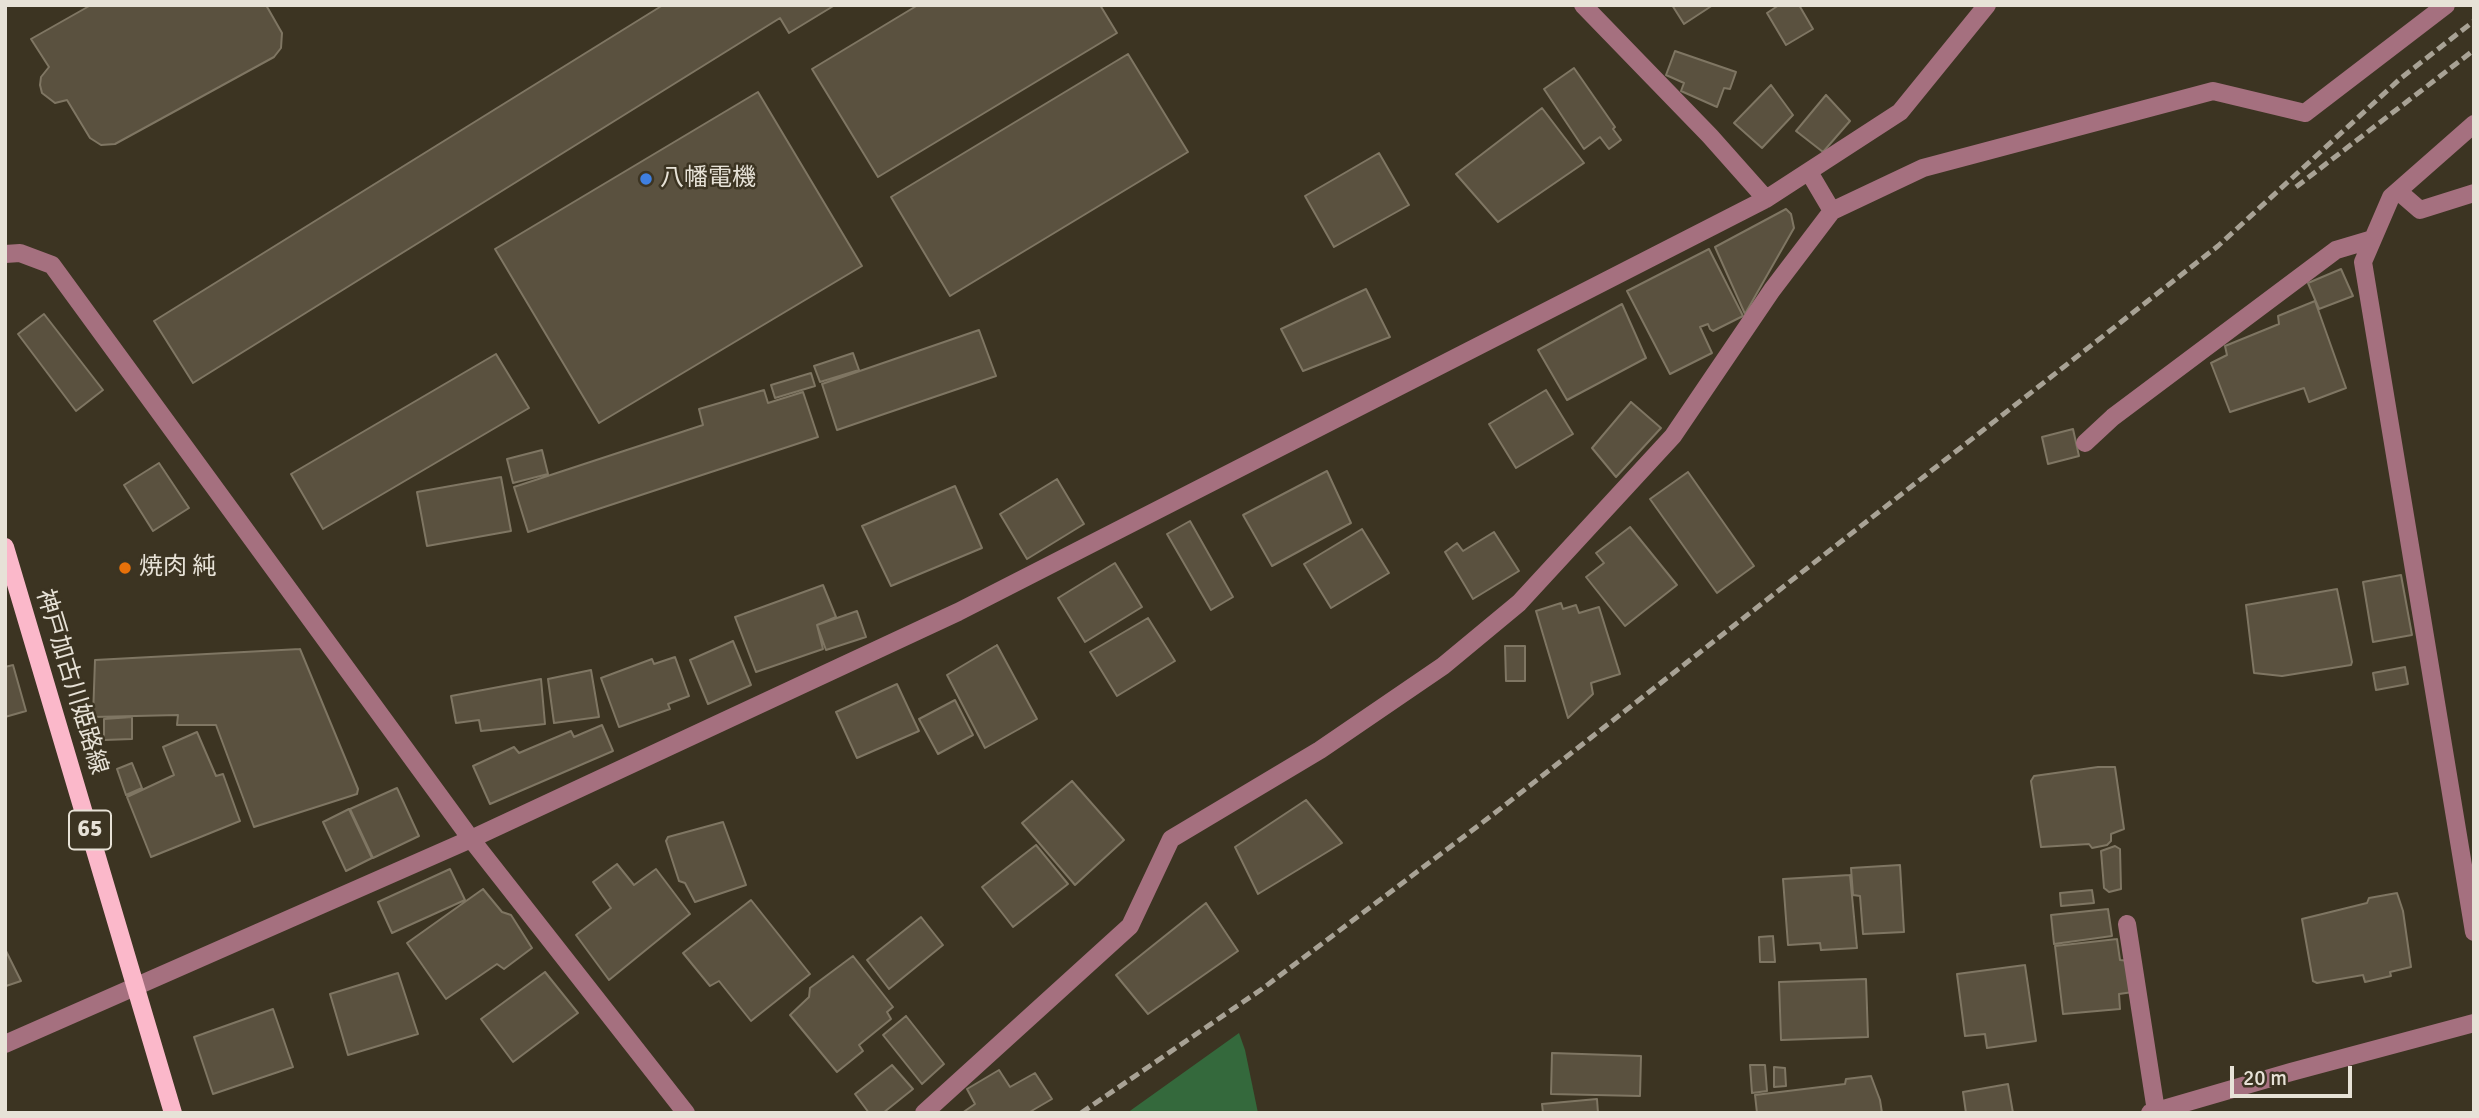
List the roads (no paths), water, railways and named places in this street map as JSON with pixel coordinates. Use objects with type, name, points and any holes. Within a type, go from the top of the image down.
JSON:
[{"type":"main road","name":"神戸加古川姫路線","points":[[5,547],[173,1113]]},
{"type":"street","points":[[1583,5],[1710,136],[1766,199]]},
{"type":"street","points":[[5,1044],[471,839],[958,612],[1766,199],[1900,112],[1987,5]]},
{"type":"street","points":[[924,1113],[1130,926],[1171,839],[1320,750],[1432,674],[1519,603],[1673,436],[1772,290],[1832,211],[1923,168],[2213,91],[2305,114],[2446,5]]},
{"type":"street","points":[[2474,124],[2390,197],[2363,262],[2474,932]]},
{"type":"street","points":[[1810,172],[1832,211]]},
{"type":"street","points":[[2398,191],[2420,210],[2474,193]]},
{"type":"street","points":[[2085,443],[2113,416],[2336,250],[2373,239]]},
{"type":"street","points":[[5,254],[20,253],[52,265],[471,839],[686,1113]]},
{"type":"street","points":[[2127,923],[2153,1112],[2474,1023]]},
{"type":"railway","points":[[1081,1113],[1262,989],[1491,816],[2218,246],[2401,78],[2474,21]]},
{"type":"railway","points":[[2296,187],[2474,50]]},
{"type":"place","name":"八幡電機","points":[[646,179]]},
{"type":"place","name":"焼肉 純","points":[[125,568]]}]
